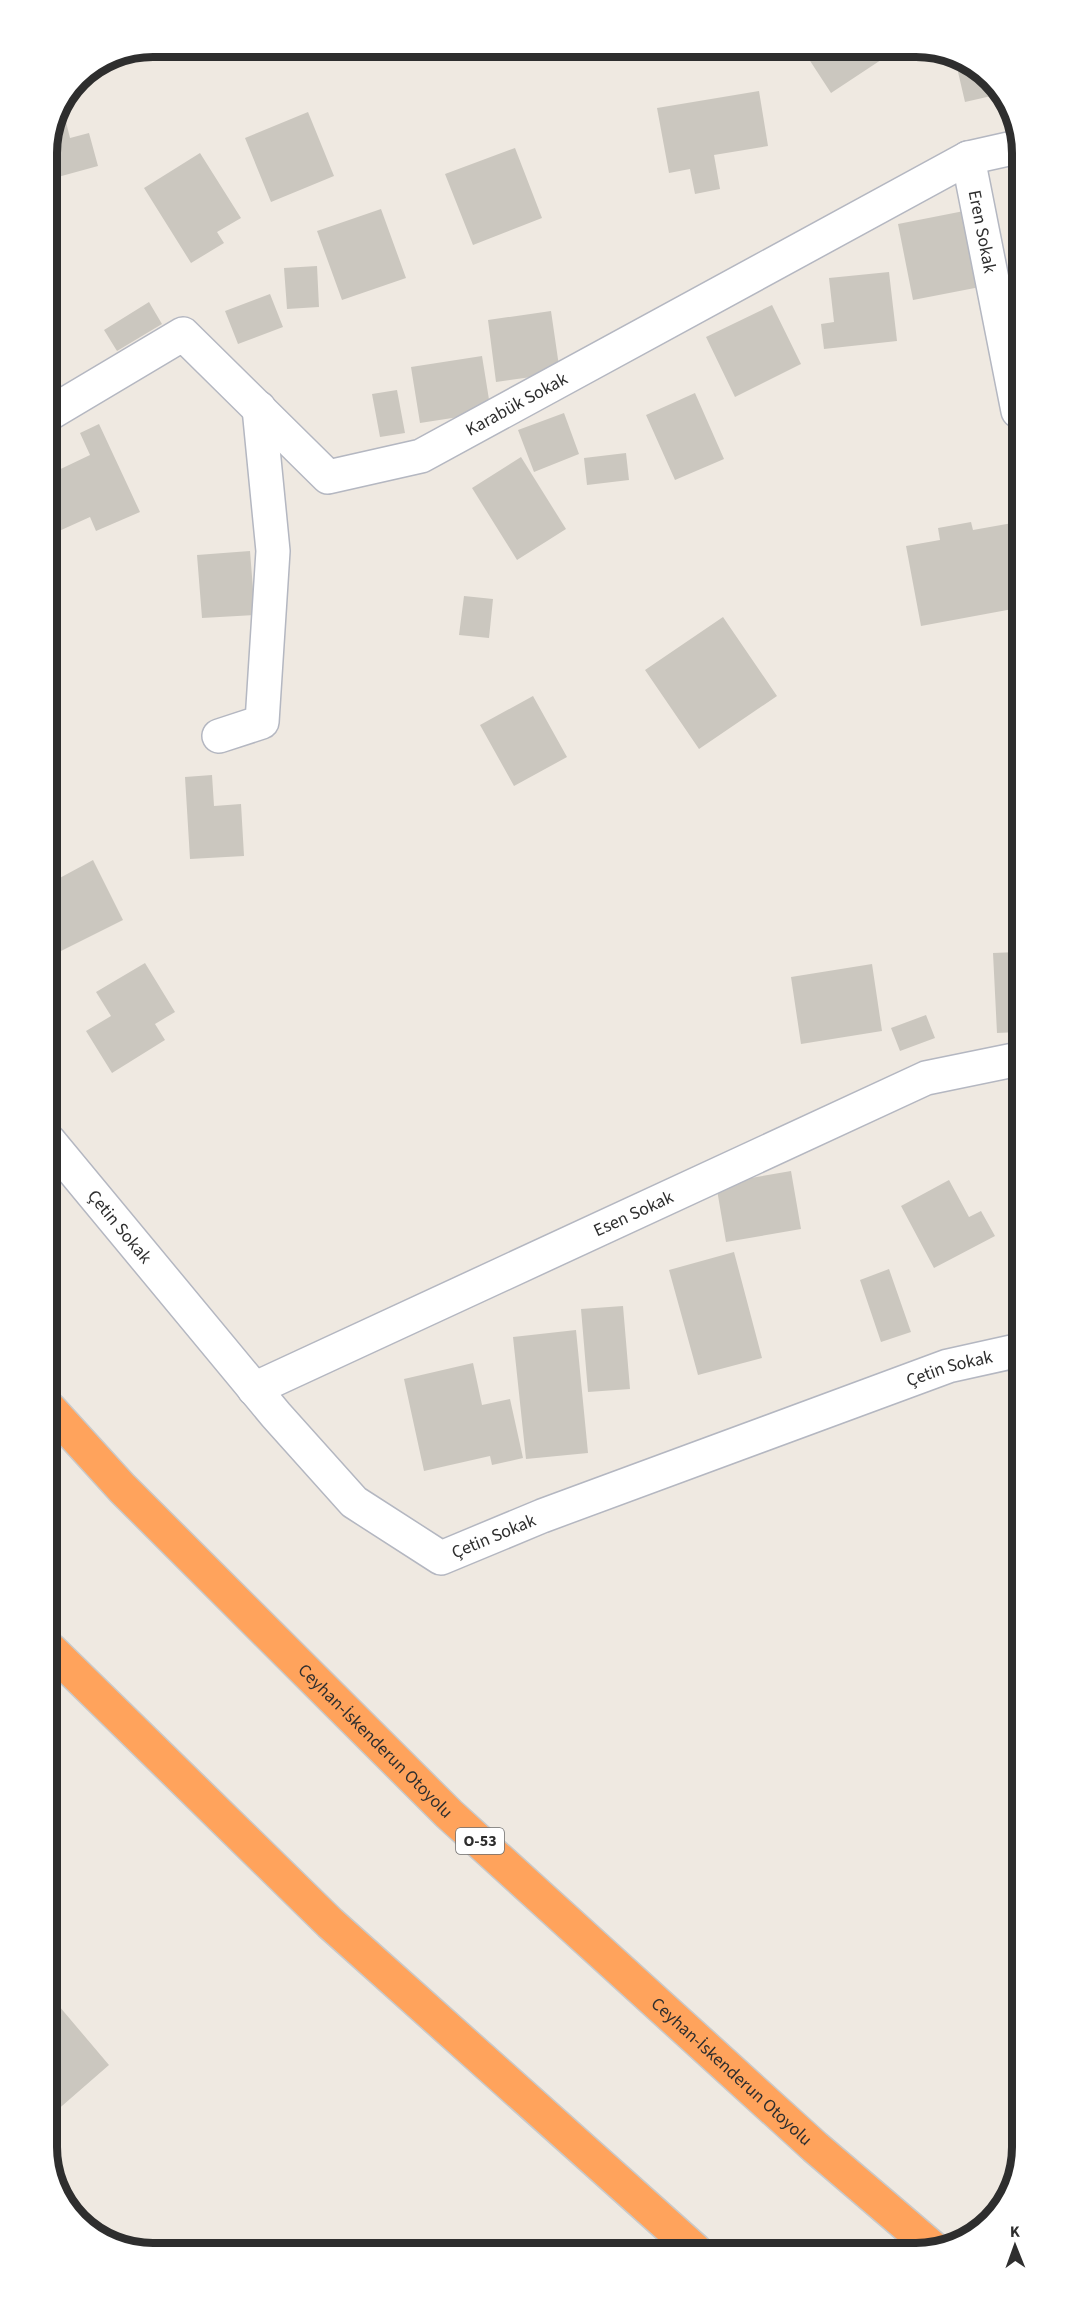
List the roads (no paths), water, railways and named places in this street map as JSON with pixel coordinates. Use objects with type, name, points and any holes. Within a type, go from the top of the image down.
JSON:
[{"type":"highway","name":"Ceyhan-İskenderun Otoyolu","points":[[57,1417],[122,1488],[449,1814],[815,2147],[926,2242]]},
{"type":"highway","points":[[57,1656],[330,1923],[687,2243]]},
{"type":"street","name":"Karabük Sokak","points":[[57,409],[183,334],[328,477],[421,456],[968,158],[1012,148]]},
{"type":"street","name":"Eren Sokak","points":[[968,158],[1012,381]]},
{"type":"street","points":[[219,736],[262,722],[273,551],[259,408]]},
{"type":"street","name":"Esen Sokak","points":[[254,1389],[926,1078],[1012,1060]]},
{"type":"street","name":"Çetin Sokak","points":[[57,1152],[254,1389],[354,1502],[441,1558],[542,1516],[948,1366],[1012,1352]]}]
